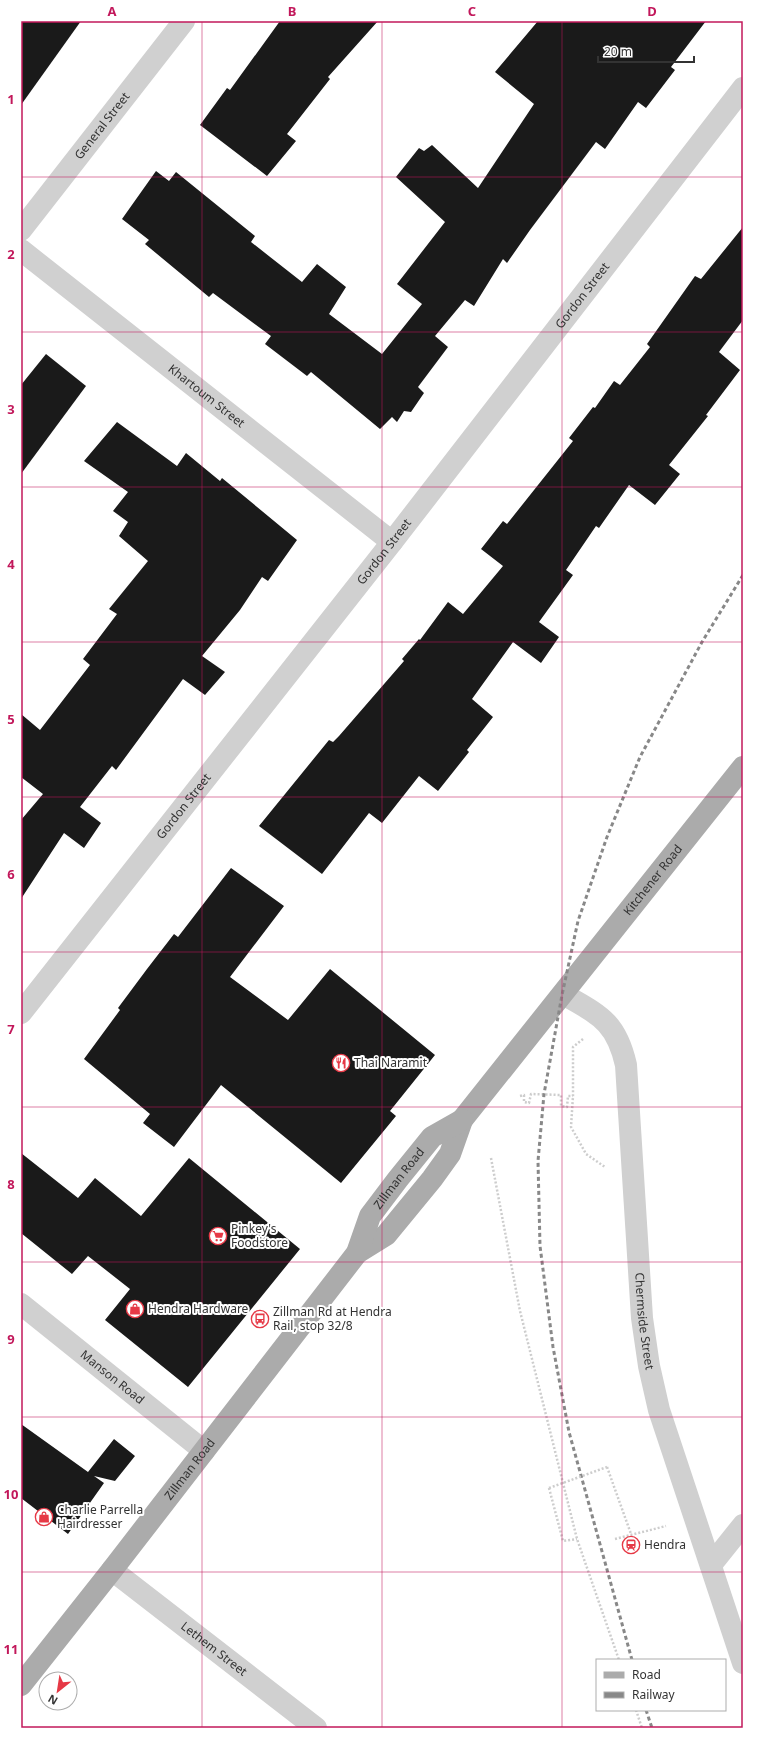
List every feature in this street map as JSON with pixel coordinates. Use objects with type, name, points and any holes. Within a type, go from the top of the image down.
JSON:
[{"type":"main road","name":"Kitchener Road","points":[[563,994],[743,767]]},
{"type":"main road","name":"Zillman Road","points":[[21,1685],[112,1570],[356,1253],[370,1216],[398,1179],[432,1137],[462,1120],[563,994]]},
{"type":"street","name":"General Street","points":[[21,230],[184,21]]},
{"type":"street","name":"Gordon Street","points":[[21,1013],[392,542],[743,88]]},
{"type":"street","name":"Khartoum Street","points":[[21,250],[392,542]]},
{"type":"street","name":"Chermside Street","points":[[563,994],[605,1020],[615,1033],[622,1046],[626,1065],[642,1318],[649,1366],[659,1410],[743,1663]]},
{"type":"street","name":"Manson Road","points":[[21,1304],[204,1451]]},
{"type":"street","points":[[711,1565],[743,1525]]},
{"type":"street","name":"Lethem Street","points":[[112,1570],[316,1728]]},
{"type":"path","points":[[584,1038],[573,1047],[573,1096],[571,1127],[586,1154],[633,1187]]},
{"type":"path","points":[[520,1096],[524,1095],[524,1102],[529,1103],[531,1094],[561,1095],[561,1106],[566,1107],[568,1096],[573,1096]]},
{"type":"path","points":[[491,1158],[520,1311],[577,1539],[619,1659]]},
{"type":"path","points":[[577,1539],[563,1541],[550,1488],[607,1467],[631,1534]]},
{"type":"path","points":[[614,1539],[666,1526]]},
{"type":"path","points":[[636,1711],[642,1728]]},
{"type":"building","points":[[21,21],[81,21],[21,105]]},
{"type":"building","points":[[280,21],[378,21],[328,77],[330,79],[287,134],[296,141],[267,176],[200,125],[227,88],[230,90]]},
{"type":"building","points":[[538,21],[706,21],[671,67],[675,70],[646,108],[638,102],[605,149],[596,142],[507,263],[503,259],[474,306],[465,300],[435,336],[448,347],[418,387],[424,393],[411,412],[404,411],[397,422],[392,417],[380,429],[311,372],[307,376],[265,344],[271,336],[213,293],[209,297],[145,244],[149,240],[122,219],[156,171],[169,181],[176,172],[255,236],[251,242],[302,282],[317,264],[346,287],[329,314],[382,354],[422,304],[397,284],[445,222],[396,177],[419,148],[424,151],[432,145],[478,188],[534,104],[495,72]]},
{"type":"building","points":[[743,227],[743,320],[719,352],[740,370],[706,415],[708,416],[669,465],[680,474],[655,505],[629,485],[599,528],[596,526],[566,570],[573,575],[539,622],[559,637],[541,663],[513,642],[472,699],[493,717],[467,750],[469,752],[438,791],[419,776],[382,823],[369,813],[322,874],[259,826],[329,740],[333,742],[339,736],[404,661],[402,659],[419,639],[420,640],[448,602],[463,614],[503,566],[481,549],[503,521],[507,524],[573,441],[569,438],[593,407],[595,408],[614,381],[620,385],[650,347],[647,344],[695,276],[701,279]]},
{"type":"building","points":[[46,354],[86,386],[21,474],[21,385]]},
{"type":"building","points":[[117,422],[177,466],[186,453],[220,481],[222,478],[297,540],[268,581],[262,577],[240,610],[202,656],[225,672],[205,695],[183,679],[116,770],[112,766],[80,807],[101,823],[84,848],[64,833],[21,899],[21,820],[43,794],[21,777],[21,714],[40,730],[90,665],[83,659],[117,614],[109,609],[148,561],[119,536],[128,522],[113,511],[128,492],[84,461]]},
{"type":"building","points":[[231,868],[284,906],[230,977],[288,1020],[330,969],[435,1055],[390,1111],[396,1116],[341,1183],[221,1085],[174,1147],[143,1123],[150,1114],[84,1059],[120,1010],[118,1008],[147,969],[174,934],[178,937]]},
{"type":"building","points":[[21,1153],[78,1198],[95,1178],[141,1216],[189,1158],[300,1249],[188,1387],[105,1320],[130,1289],[88,1256],[72,1274],[21,1233]]},
{"type":"building","points":[[21,1424],[88,1472],[114,1439],[135,1456],[115,1481],[94,1476],[104,1483],[68,1534],[21,1498]]},
{"type":"railway","points":[[632,1659],[569,1432],[553,1347],[540,1246],[538,1161],[544,1094],[562,995],[578,921],[607,837],[640,757],[702,642],[743,575]]},
{"type":"railway","points":[[646,1711],[652,1728]]},
{"type":"place","name":"Thai Naramit","points":[[341,1063]]},
{"type":"place","name":"Pinkey's Foodstore","points":[[218,1236]]},
{"type":"place","name":"Hendra Hardware","points":[[135,1309]]},
{"type":"place","name":"Zillman Rd at Hendra Rail, stop 32/8","points":[[260,1319]]},
{"type":"place","name":"Charlie Parrella Hairdresser","points":[[44,1517]]},
{"type":"place","name":"Hendra","points":[[631,1545]]}]
